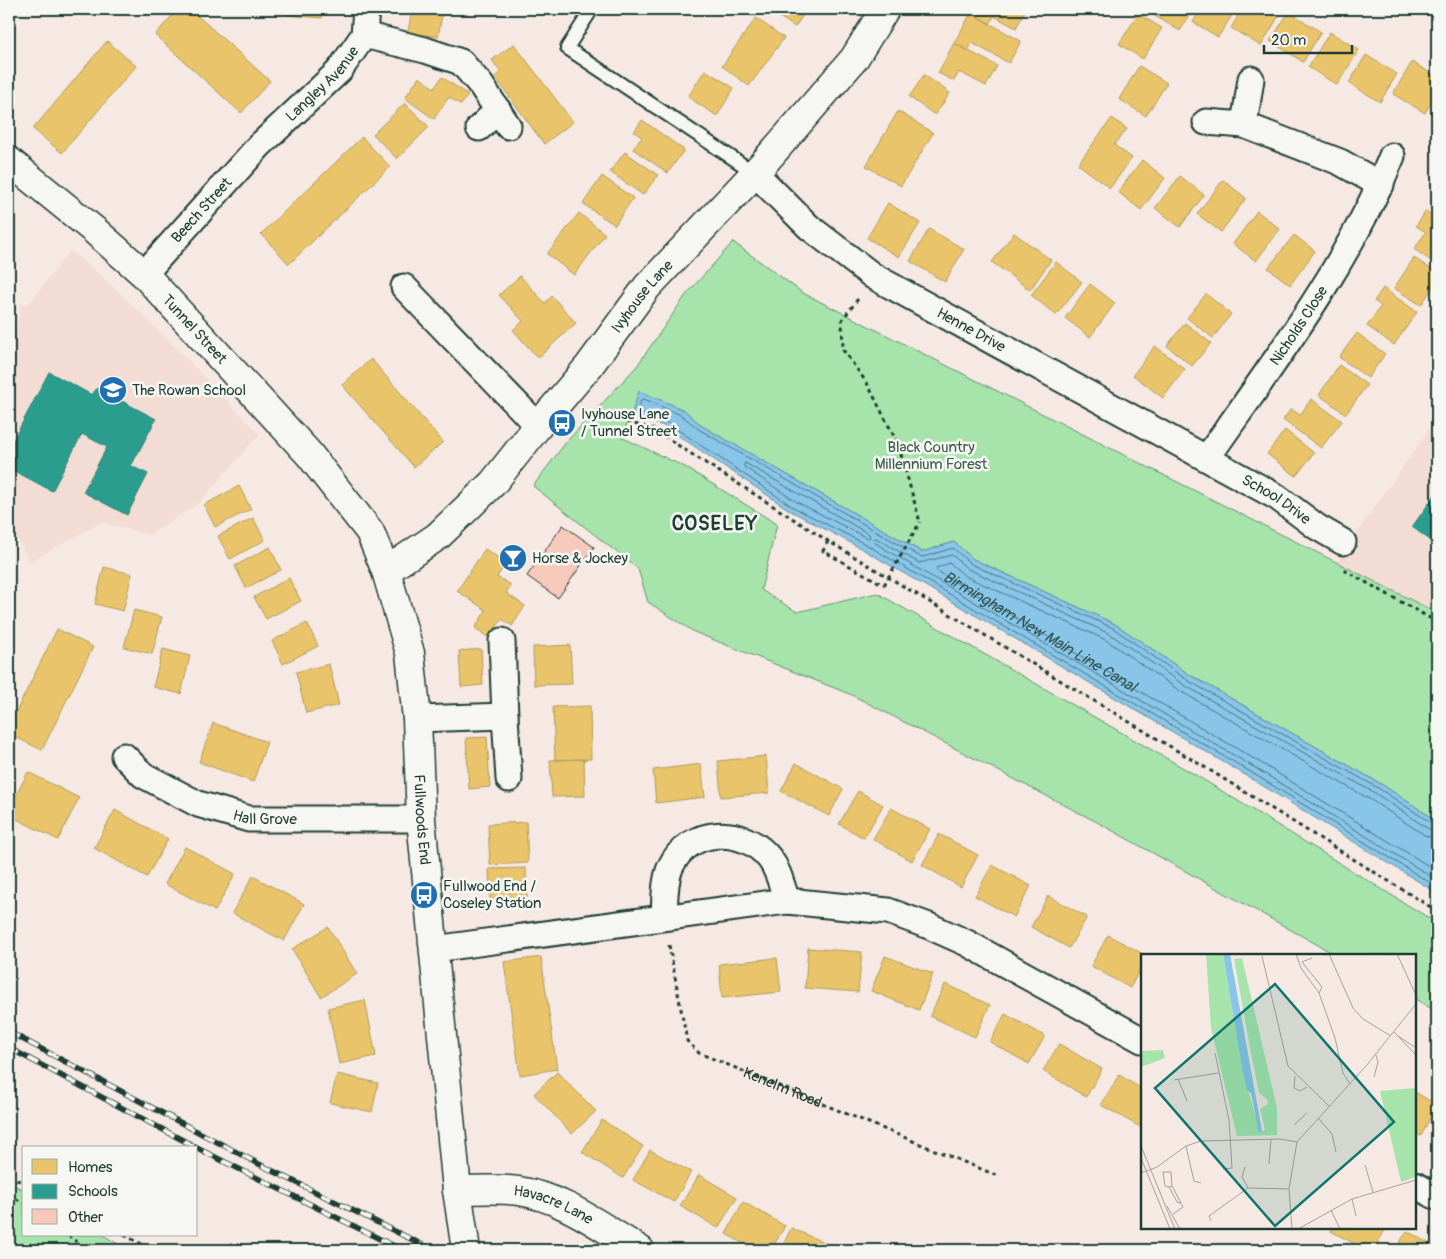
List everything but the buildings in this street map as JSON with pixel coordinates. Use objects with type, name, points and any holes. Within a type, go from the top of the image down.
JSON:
[{"type":"main road","name":"Ivyhouse Lane","points":[[386,571],[438,536],[493,483],[589,366],[648,287],[755,173],[854,58],[885,9]]},
{"type":"main road","name":"Tunnel Street","points":[[9,161],[94,230],[144,274],[315,462],[370,532],[386,571]]},
{"type":"main road","name":"Fullwoods End","points":[[386,571],[410,653],[417,719],[421,819],[457,1190],[466,1250]]},
{"type":"main road","name":"Havacre Lane","points":[[457,1190],[517,1191],[536,1195],[560,1203],[640,1250]]},
{"type":"street","name":"Langley Avenue","points":[[259,146],[339,71],[364,35],[366,9]]},
{"type":"street","points":[[364,35],[425,50],[460,62],[481,85],[503,118],[479,128]]},
{"type":"street","points":[[1244,125],[1251,79]]},
{"type":"street","points":[[1206,122],[1244,125],[1340,162],[1380,185]]},
{"type":"street","name":"Beech Street","points":[[144,274],[259,146]]},
{"type":"street","name":"Nicholds Close","points":[[1207,458],[1343,256],[1380,185],[1392,156]]},
{"type":"street","name":"Henne Drive","points":[[755,173],[809,227],[873,276],[1207,458]]},
{"type":"street","points":[[404,287],[538,426]]},
{"type":"street","name":"School Drive","points":[[1207,458],[1277,497],[1317,527],[1344,542]]},
{"type":"street","points":[[502,641],[504,716],[510,780]]},
{"type":"street","points":[[417,719],[504,716]]},
{"type":"street","name":"Hall Grove","points":[[124,756],[143,775],[198,804],[249,819],[421,819]]},
{"type":"street","points":[[664,917],[666,881],[671,866],[680,852],[693,843],[724,834],[741,838],[758,846],[770,859],[778,872],[786,901]]},
{"type":"street","points":[[434,949],[786,901],[888,911],[967,943],[1141,1039]]},
{"type":"street","points":[[1416,1186],[1437,1197]]},
{"type":"lane","points":[[592,9],[567,48],[755,173]]},
{"type":"path","points":[[828,541],[823,551],[884,585],[920,522],[898,444],[867,384],[843,350],[842,320],[873,276]]},
{"type":"path","points":[[627,422],[656,430],[828,541],[1211,771],[1437,911]]},
{"type":"path","points":[[1338,567],[1437,622]]},
{"type":"path","name":"Kenelm Road","points":[[664,917],[687,1042],[699,1054],[998,1176]]},
{"type":"path","points":[[9,1176],[22,1182]]},
{"type":"path","points":[[9,1195],[22,1202]]},
{"type":"path","points":[[69,1236],[87,1250]]},
{"type":"path","points":[[126,1236],[153,1250]]},
{"type":"shaded area","name":"The Rowan School","points":[[70,251],[100,275],[136,309],[259,434],[200,502],[149,535],[102,522],[30,561],[9,524],[9,331],[20,315],[20,305],[29,304]]},
{"type":"shaded area","points":[[1437,418],[1437,613],[1336,563]]},
{"type":"green space","name":"Black Country Millennium Forest","points":[[733,242],[803,293],[1437,613],[1437,821],[1381,784],[1190,675],[1115,624],[973,559],[954,542],[922,552],[702,426],[684,410],[639,391],[639,404],[621,437],[685,467],[777,524],[761,590],[797,612],[877,593],[1194,774],[1437,923],[1437,1012],[1416,1000],[1416,954],[1334,954],[1097,822],[852,695],[694,632],[648,602],[638,569],[533,486],[567,441],[637,366],[686,295]]},
{"type":"green space","points":[[9,1183],[22,1189],[22,1236],[105,1236],[128,1250],[9,1250]]},
{"type":"water","name":"Birmingham New Main Line Canal","points":[[639,391],[684,410],[702,426],[922,552],[954,542],[973,559],[1115,624],[1190,675],[1381,784],[1437,821],[1437,893],[1247,776],[1014,638],[864,550],[791,511],[664,426],[631,416]]},
{"type":"railway","points":[[9,1032],[259,1164],[433,1250]]},
{"type":"railway","points":[[9,1048],[194,1146]]},
{"type":"railway","points":[[198,1148],[402,1250]]},
{"type":"place","name":"The Rowan School","points":[[113,390]]},
{"type":"place","name":"Ivyhouse Lane / Tunnel Street","points":[[562,423]]},
{"type":"place","name":"Horse & Jockey","points":[[513,558]]},
{"type":"place","name":"Fullwood End / Coseley Station","points":[[424,895]]},
{"type":"district","name":"COSELEY","points":[[715,523]]}]
